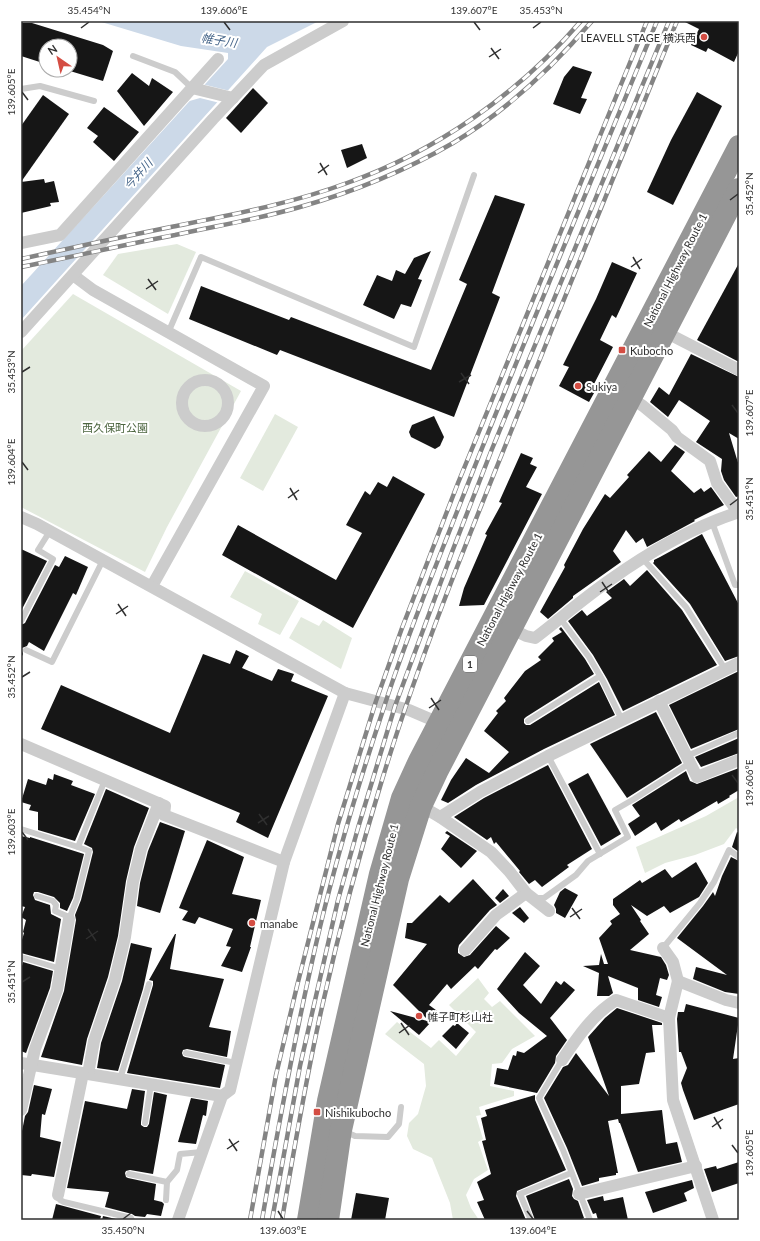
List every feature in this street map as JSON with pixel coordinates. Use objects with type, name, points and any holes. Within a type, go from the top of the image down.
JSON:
[{"type":"highway","name":"National Highway Route 1","points":[[308,1220],[328,1101],[380,874],[402,798],[419,761],[439,724],[502,624],[631,398],[665,332],[733,191],[739,146]]},
{"type":"highway","name":"National Highway Route 1","points":[[328,1220],[341,1130],[398,879],[421,806],[502,624],[733,191]]},
{"type":"street","points":[[21,332],[264,65],[343,21]]},
{"type":"street","points":[[21,243],[60,235],[218,59]]},
{"type":"street","points":[[192,88],[233,98]]},
{"type":"street","points":[[73,275],[93,290],[264,386],[152,586]]},
{"type":"street","points":[[665,332],[739,370]]},
{"type":"street","points":[[502,624],[526,636],[535,638],[610,580],[660,548],[712,522],[739,512],[717,483],[710,462],[677,437],[672,430],[631,398]]},
{"type":"street","points":[[21,517],[152,586],[345,693],[409,710],[439,724]]},
{"type":"street","points":[[440,817],[480,792],[548,756],[739,662]]},
{"type":"street","points":[[178,1220],[222,1096],[230,1090],[284,862],[345,693]]},
{"type":"street","points":[[659,701],[697,777],[739,760]]},
{"type":"street","points":[[21,744],[159,803],[165,806],[164,815],[284,862]]},
{"type":"street","points":[[58,1195],[94,1042],[115,979],[125,937],[133,882],[141,849],[159,803]]},
{"type":"street","points":[[421,806],[440,817],[491,852],[529,895],[549,911]]},
{"type":"street","points":[[465,950],[496,915],[529,895]]},
{"type":"street","points":[[21,1110],[26,1064],[35,1049],[57,990],[69,918]]},
{"type":"street","points":[[663,948],[673,962],[678,981],[669,1018],[673,1100],[713,1220]]},
{"type":"street","points":[[678,981],[726,1000],[739,1003]]},
{"type":"street","points":[[562,1060],[579,1035],[606,1006],[616,1000],[669,1018]]},
{"type":"street","points":[[26,1064],[222,1096]]},
{"type":"street","points":[[579,1194],[696,1166]]},
{"type":"lane","points":[[133,56],[174,72],[192,88]]},
{"type":"lane","points":[[21,90],[40,86],[94,101]]},
{"type":"lane","points":[[168,333],[201,257],[414,347],[474,175]]},
{"type":"lane","points":[[712,522],[735,584],[739,584]]},
{"type":"lane","points":[[21,621],[53,559],[38,550],[50,531]]},
{"type":"lane","points":[[643,559],[686,607],[725,669]]},
{"type":"lane","points":[[26,650],[52,662],[104,560]]},
{"type":"lane","points":[[560,618],[589,657],[622,720]]},
{"type":"lane","points":[[528,721],[600,676]]},
{"type":"lane","points":[[529,895],[544,898],[576,875],[588,861],[628,837],[615,810],[634,800],[688,760],[739,733]]},
{"type":"lane","points":[[548,756],[600,854]]},
{"type":"lane","points":[[78,847],[105,780]]},
{"type":"lane","points":[[21,829],[78,847],[89,852],[69,918],[55,911],[56,905],[53,901],[38,896]]},
{"type":"lane","points":[[663,948],[700,903],[714,882],[729,850],[739,856]]},
{"type":"lane","points":[[21,957],[61,969]]},
{"type":"lane","points":[[120,1079],[149,984]]},
{"type":"lane","points":[[186,1053],[236,1062]]},
{"type":"lane","points":[[562,1060],[539,1098],[563,1150],[590,1220]]},
{"type":"lane","points":[[145,1123],[151,1084]]},
{"type":"lane","points":[[341,1130],[355,1136],[388,1137],[399,1124],[401,1107]]},
{"type":"lane","points":[[166,1200],[167,1182],[177,1170],[180,1154],[202,1152]]},
{"type":"lane","points":[[531,1220],[520,1194],[571,1173]]},
{"type":"lane","points":[[129,1174],[167,1182]]},
{"type":"lane","points":[[58,1195],[60,1200],[64,1202],[131,1218],[132,1220]]},
{"type":"green space","points":[[177,244],[196,252],[168,314],[103,275],[118,254]]},
{"type":"green space","name":"西久保町公園","points":[[73,294],[241,391],[167,527],[145,572],[21,507],[21,351]]},
{"type":"green space","points":[[275,414],[298,427],[263,491],[240,478]]},
{"type":"green space","points":[[245,571],[299,601],[280,635],[258,624],[262,614],[230,597]]},
{"type":"green space","points":[[301,617],[319,626],[323,620],[352,638],[341,669],[289,638]]},
{"type":"green space","points":[[739,797],[739,830],[736,828],[724,844],[695,855],[665,863],[645,873],[636,847],[706,816]]},
{"type":"green space","points":[[478,978],[489,993],[484,999],[492,1007],[500,1001],[535,1036],[512,1049],[502,1063],[492,1064],[490,1086],[514,1091],[514,1096],[479,1107],[481,1115],[476,1116],[483,1139],[478,1142],[488,1170],[474,1179],[466,1195],[471,1208],[479,1220],[453,1220],[450,1203],[432,1158],[413,1149],[407,1136],[409,1123],[418,1114],[426,1086],[424,1064],[385,1034],[397,1022],[431,1048],[439,1040],[456,1056],[476,1032],[449,1005]]},
{"type":"water","points":[[98,21],[319,21],[267,47],[21,320],[21,286],[228,59],[228,53],[181,46]]},
{"type":"pier","points":[[202,84],[230,91],[220,103],[200,98],[186,102]]},
{"type":"building","points":[[683,21],[739,21],[739,51],[734,62],[708,48],[706,52],[691,45],[699,29]]},
{"type":"building","points":[[21,23],[32,23],[103,45],[113,51],[103,81],[78,73],[78,38],[38,38],[38,61],[21,56]]},
{"type":"building","points":[[573,66],[592,72],[581,98],[587,99],[580,114],[553,104],[564,77]]},
{"type":"building","points":[[132,73],[149,86],[152,78],[173,92],[144,126],[117,91]]},
{"type":"building","points":[[253,88],[268,103],[241,133],[226,118]]},
{"type":"building","points":[[697,92],[722,106],[673,205],[647,192],[671,140]]},
{"type":"building","points":[[43,95],[69,114],[21,182],[21,126]]},
{"type":"building","points":[[104,107],[139,132],[114,161],[93,142],[98,136],[87,128]]},
{"type":"building","points":[[362,144],[367,158],[347,168],[341,150]]},
{"type":"building","points":[[44,179],[45,183],[54,181],[59,202],[50,203],[51,206],[21,213],[21,182]]},
{"type":"building","points":[[495,195],[525,204],[492,293],[500,297],[454,417],[280,350],[277,355],[189,319],[201,286],[289,320],[291,317],[431,370],[467,284],[459,280]]},
{"type":"building","points":[[431,251],[418,279],[422,280],[411,307],[401,304],[394,319],[363,305],[377,275],[392,281],[396,270],[405,274],[414,258]]},
{"type":"building","points":[[612,262],[637,273],[616,318],[612,315],[600,340],[613,347],[594,384],[598,386],[589,402],[559,386],[569,367],[563,365],[596,299]]},
{"type":"building","points":[[739,263],[739,362],[697,340]]},
{"type":"building","points":[[691,354],[739,377],[739,439],[729,433],[739,466],[739,496],[736,497],[724,480],[721,471],[722,459],[696,442],[710,421],[679,400],[668,417],[650,402],[659,387],[669,395]]},
{"type":"building","points":[[434,416],[444,437],[440,446],[435,449],[411,437],[409,432],[412,425]]},
{"type":"building","points":[[675,445],[685,452],[671,471],[694,493],[701,488],[704,492],[711,487],[724,505],[647,547],[643,538],[636,543],[626,530],[613,551],[621,562],[573,596],[573,598],[548,619],[540,612],[565,567],[564,565],[583,529],[605,494],[610,498],[629,477],[627,475],[649,451],[661,462]]},
{"type":"building","points":[[521,453],[533,458],[530,464],[537,467],[526,487],[542,494],[484,605],[459,606],[464,588],[487,535],[485,534],[502,503],[499,502]]},
{"type":"building","points":[[393,476],[425,494],[353,628],[222,555],[238,525],[336,580],[362,533],[346,525],[365,491],[370,495],[378,482],[387,487]]},
{"type":"building","points":[[702,534],[739,605],[739,656],[725,661],[690,604],[653,563],[654,560]]},
{"type":"building","points":[[21,549],[47,561],[21,611]]},
{"type":"building","points":[[65,556],[88,567],[76,595],[73,593],[44,651],[29,642],[27,646],[22,648],[23,654],[21,658],[21,625],[25,623],[55,565],[59,567]]},
{"type":"building","points":[[647,570],[682,610],[717,665],[623,711],[593,655],[568,621],[582,610],[587,616],[612,598],[606,592],[624,579],[630,586]]},
{"type":"building","points":[[561,627],[585,659],[594,674],[526,717],[524,719],[524,723],[526,725],[530,725],[599,682],[615,715],[544,749],[476,785],[448,803],[441,800],[451,780],[466,758],[489,773],[509,752],[484,731],[498,713],[496,711],[506,701],[504,698],[525,671],[541,660],[538,657],[554,641],[552,638],[562,632],[559,629]]},
{"type":"building","points":[[236,650],[249,656],[242,668],[272,681],[278,669],[294,674],[291,681],[328,696],[268,838],[236,822],[240,813],[41,729],[61,685],[170,733],[203,654],[230,664]]},
{"type":"building","points":[[739,671],[739,729],[691,749],[669,705]]},
{"type":"building","points":[[656,712],[682,763],[627,798],[590,744]]},
{"type":"building","points":[[739,738],[739,753],[701,767],[695,757]]},
{"type":"building","points":[[548,765],[592,849],[567,865],[569,867],[542,887],[535,880],[529,884],[496,842],[494,844],[491,837],[487,840],[454,817],[484,798]]},
{"type":"building","points":[[739,768],[739,790],[718,804],[717,801],[681,822],[679,819],[661,831],[656,822],[635,836],[628,824],[640,816],[632,805],[686,771],[690,781],[697,784]]},
{"type":"building","points":[[588,773],[621,834],[601,846],[568,784]]},
{"type":"building","points":[[54,774],[73,781],[71,785],[95,794],[75,841],[38,830],[38,812],[29,810],[31,805],[21,802],[28,779],[46,785],[48,778],[53,780]]},
{"type":"building","points":[[106,789],[149,808],[134,847],[126,881],[118,936],[108,977],[87,1039],[82,1065],[41,1057],[64,991],[76,920],[75,915],[81,900],[93,852],[92,848],[84,844]]},
{"type":"building","points":[[160,822],[185,831],[160,913],[137,906],[140,883],[148,851]]},
{"type":"building","points":[[447,831],[477,851],[461,868],[441,849],[450,836],[445,833]]},
{"type":"building","points":[[737,832],[739,833],[739,852],[732,847]]},
{"type":"building","points":[[21,836],[30,837],[84,854],[73,898],[67,911],[60,908],[60,903],[54,897],[38,892],[34,892],[33,895],[35,900],[50,905],[51,914],[61,919],[54,962],[21,953],[21,943],[26,920],[21,917],[25,907],[21,906]]},
{"type":"building","points":[[207,840],[244,857],[232,894],[261,900],[251,947],[242,972],[221,966],[231,947],[226,946],[233,929],[199,917],[195,924],[182,920],[188,911],[179,908]]},
{"type":"building","points":[[731,857],[739,861],[739,994],[725,992],[693,979],[696,967],[727,975],[677,938],[713,892],[715,896]]},
{"type":"building","points":[[696,862],[708,883],[699,897],[670,913],[664,906],[647,916],[631,905],[649,934],[630,950],[661,957],[666,965],[669,975],[667,980],[660,978],[656,995],[662,997],[659,1007],[638,1000],[638,988],[608,976],[613,993],[609,996],[597,996],[599,973],[583,966],[599,965],[601,954],[604,964],[608,964],[599,938],[612,924],[610,921],[620,914],[613,905],[613,899],[640,880],[642,883],[665,869],[672,878]]},
{"type":"building","points":[[473,879],[497,905],[490,910],[459,945],[458,953],[464,957],[470,955],[496,926],[510,938],[497,950],[495,949],[478,969],[475,966],[451,989],[447,984],[429,1005],[440,1013],[431,1023],[393,985],[427,944],[405,938],[407,923],[412,923],[440,895],[449,903]]},
{"type":"building","points":[[565,888],[578,895],[565,918],[556,913],[554,905],[560,892]]},
{"type":"building","points":[[503,889],[509,896],[500,903],[495,898]]},
{"type":"building","points":[[520,907],[529,918],[524,923],[512,913]]},
{"type":"building","points":[[175,934],[170,969],[224,979],[209,1027],[231,1031],[227,1057],[187,1049],[183,1050],[182,1053],[185,1057],[225,1065],[220,1088],[127,1073],[153,985],[153,981],[149,980]]},
{"type":"building","points":[[131,943],[152,948],[143,989],[118,1071],[97,1068],[101,1043],[122,981]]},
{"type":"building","points":[[525,952],[540,966],[523,985],[541,1004],[556,981],[561,985],[564,981],[575,990],[550,1018],[567,1040],[556,1056],[555,1063],[537,1093],[494,1084],[497,1068],[508,1070],[513,1055],[516,1056],[517,1051],[524,1053],[547,1036],[519,1013],[497,989]]},
{"type":"building","points":[[23,962],[53,971],[50,988],[26,1053],[21,1051],[21,970]]},
{"type":"building","points":[[686,1004],[739,1018],[733,1059],[739,1058],[739,1104],[694,1120],[681,1083],[687,1068],[681,1052],[679,1052],[677,1019],[678,1012],[684,1012]]},
{"type":"building","points":[[617,1008],[662,1023],[662,1025],[652,1025],[655,1052],[646,1053],[639,1084],[621,1086],[621,1114],[662,1110],[666,1144],[677,1142],[682,1162],[638,1172],[618,1119],[608,1121],[618,1173],[616,1173],[616,1175],[599,1178],[599,1181],[582,1186],[567,1148],[544,1098],[563,1067],[568,1065],[576,1053],[609,1096],[588,1037],[605,1018]]},
{"type":"building","points":[[390,1011],[431,1022],[419,1035]]},
{"type":"building","points":[[457,1023],[469,1033],[456,1049],[442,1036]]},
{"type":"building","points":[[34,1085],[52,1089],[45,1115],[42,1114],[40,1137],[61,1142],[54,1177],[32,1174],[31,1176],[21,1175],[21,1136]]},
{"type":"building","points":[[132,1089],[145,1091],[141,1122],[141,1125],[144,1127],[147,1127],[149,1124],[154,1092],[167,1095],[153,1174],[130,1170],[126,1171],[125,1173],[126,1177],[128,1178],[156,1184],[154,1200],[164,1204],[161,1216],[147,1214],[145,1217],[135,1216],[105,1207],[109,1192],[67,1188],[85,1101],[127,1109]]},
{"type":"building","points":[[535,1095],[535,1100],[566,1170],[517,1191],[516,1196],[526,1220],[485,1220],[477,1202],[484,1200],[477,1182],[491,1174],[482,1141],[486,1140],[481,1118],[487,1116],[485,1110]]},
{"type":"building","points":[[191,1098],[208,1101],[206,1116],[203,1115],[196,1144],[178,1142]]},
{"type":"building","points":[[739,1162],[739,1183],[712,1192],[704,1169],[716,1166],[717,1169]]},
{"type":"building","points":[[569,1179],[573,1189],[572,1196],[578,1201],[584,1218],[580,1220],[535,1220],[526,1196]]},
{"type":"building","points":[[692,1180],[694,1188],[684,1193],[687,1201],[653,1213],[645,1192]]},
{"type":"building","points":[[356,1193],[389,1198],[385,1220],[351,1220]]},
{"type":"building","points":[[603,1196],[604,1201],[623,1197],[628,1220],[598,1220],[596,1213],[593,1214],[587,1200]]},
{"type":"building","points":[[56,1204],[101,1216],[100,1220],[52,1220]]},
{"type":"building","points":[[103,1216],[120,1220],[102,1220]]},
{"type":"railway","points":[[21,259],[282,203],[347,183],[380,170],[444,137],[503,96],[531,73],[557,48],[581,21]]},
{"type":"railway","points":[[21,267],[285,211],[340,195],[397,172],[453,143],[510,103],[544,72],[592,21]]},
{"type":"railway","points":[[250,1220],[276,1075],[297,986],[338,824],[376,701],[402,628],[458,483],[647,21]]},
{"type":"railway","points":[[262,1220],[289,1073],[320,927],[334,871],[366,761],[411,630],[484,443],[657,21]]},
{"type":"railway","points":[[272,1220],[300,1066],[338,900],[395,706],[492,449],[669,21]]},
{"type":"railway","points":[[282,1220],[305,1087],[342,922],[357,865],[396,736],[426,649],[459,562],[677,21]]},
{"type":"place","name":"LEAVELL STAGE 横浜西","points":[[704,37]]},
{"type":"place","name":"Kubocho","points":[[622,350]]},
{"type":"place","name":"Sukiya","points":[[578,386]]},
{"type":"place","name":"manabe","points":[[252,923]]},
{"type":"place","name":"帷子町杉山社","points":[[419,1016]]},
{"type":"place","name":"Nishikubocho","points":[[317,1112]]},
{"type":"water label","name":"帷子川","points":[[219,40]]},
{"type":"water label","name":"今井川","points":[[138,174]]}]
